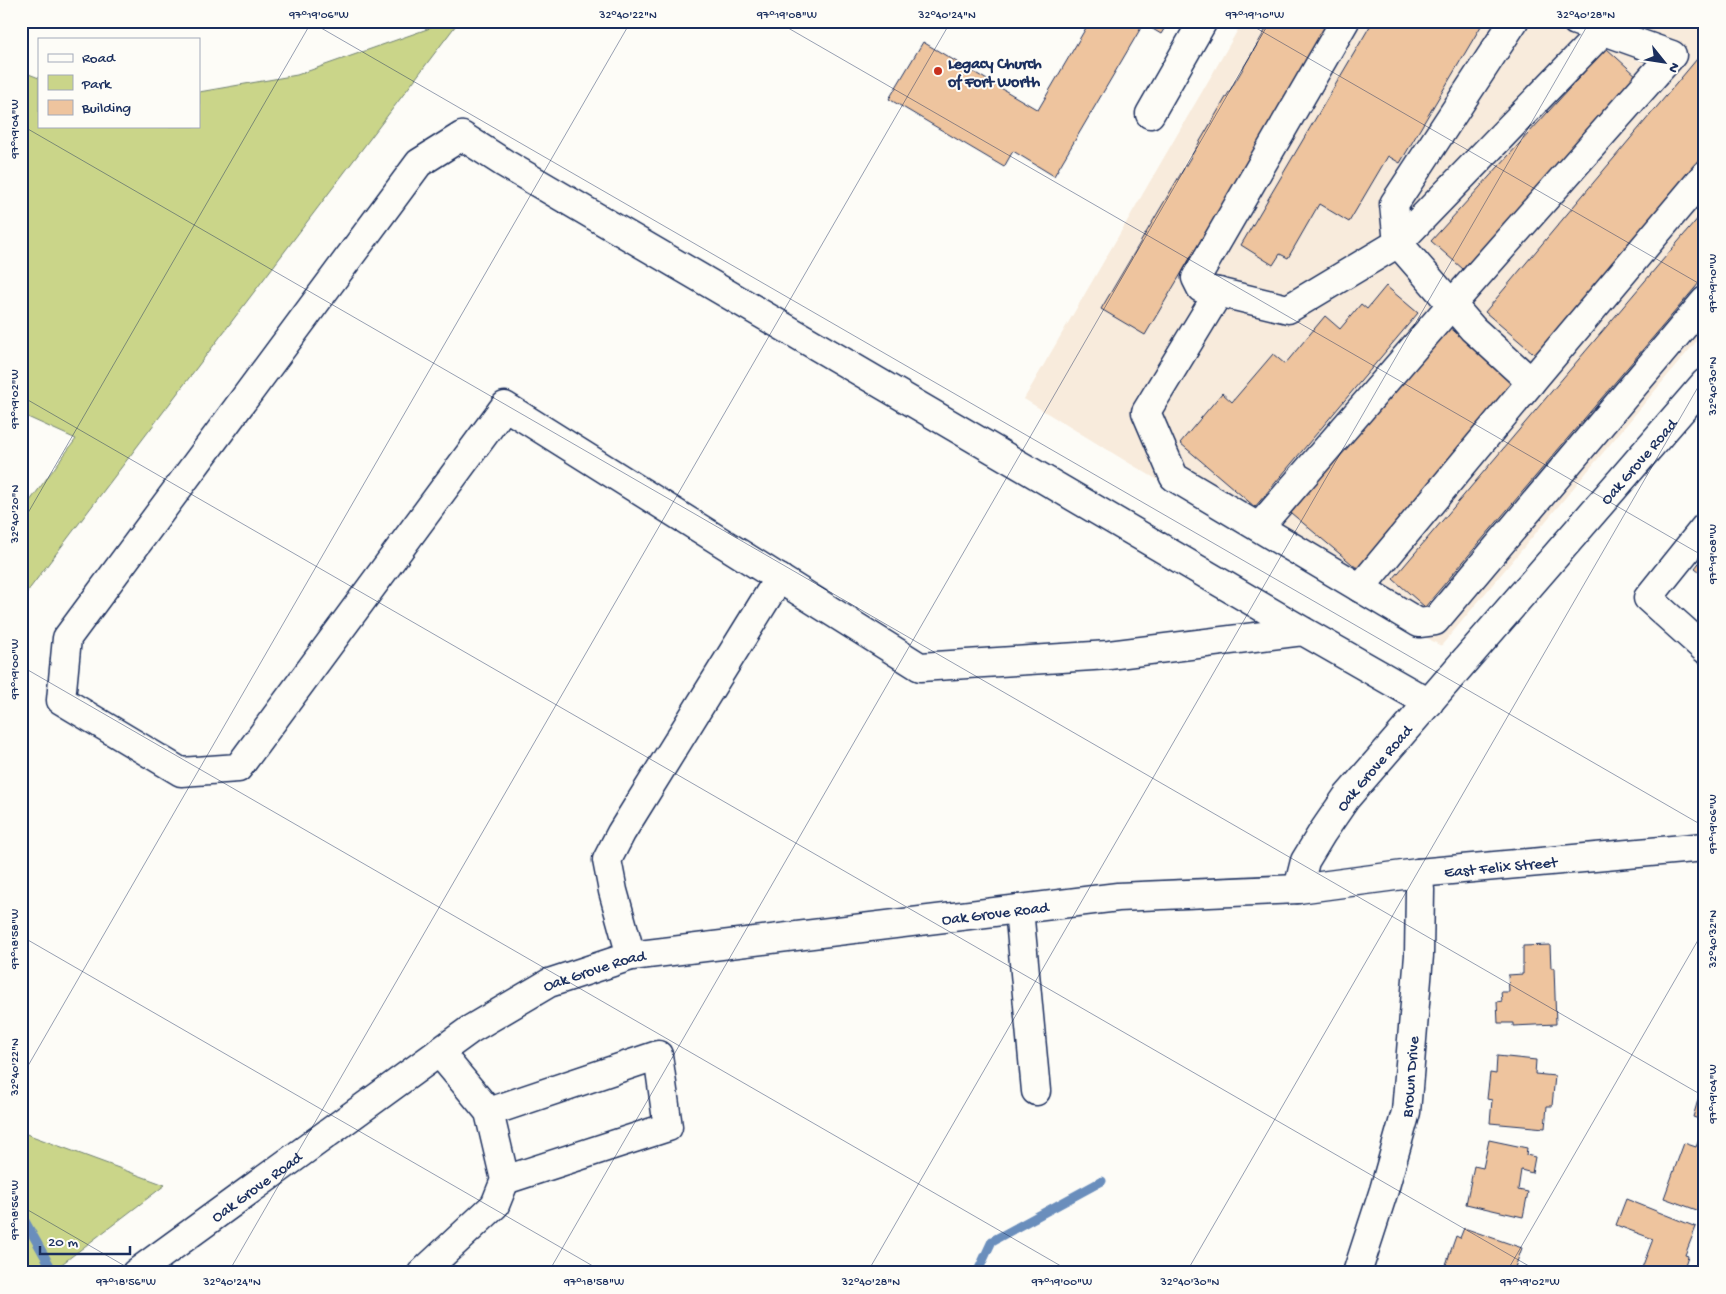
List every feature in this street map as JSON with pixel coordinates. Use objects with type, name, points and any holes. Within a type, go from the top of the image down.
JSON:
[{"type":"street","points":[[1150,114],[1203,21]]},
{"type":"street","points":[[1345,21],[1196,278],[1201,288],[1288,309],[1398,243],[1603,30]]},
{"type":"street","points":[[1514,21],[1394,204],[1398,243],[1473,329],[1531,382]]},
{"type":"street","points":[[1259,527],[1452,304],[1672,55],[1576,21]]},
{"type":"street","points":[[1303,631],[1109,655],[920,667],[505,406],[238,768],[181,772],[61,700],[67,638],[418,163],[462,136],[513,168],[1429,703]]},
{"type":"street","points":[[1360,588],[1705,175]]},
{"type":"street","points":[[1219,292],[1146,412],[1174,477],[1419,623],[1435,620],[1705,301]]},
{"type":"street","name":"Oak Grove Road","points":[[136,1273],[471,1029],[549,983],[631,956],[1123,896],[1298,889],[1305,861],[1346,798],[1705,383]]},
{"type":"street","points":[[1705,527],[1648,598],[1705,649]]},
{"type":"street","points":[[631,956],[613,891],[607,860],[621,833],[779,578]]},
{"type":"street","name":"East Felix Street","points":[[1298,889],[1418,874],[1705,847]]},
{"type":"street","name":"Brown Drive","points":[[1357,1273],[1384,1190],[1406,1112],[1419,955],[1420,890],[1418,874]]},
{"type":"street","points":[[1019,908],[1036,1091]]},
{"type":"street","points":[[422,1273],[495,1205],[506,1180],[489,1112],[440,1052]]},
{"type":"street","points":[[489,1112],[658,1055],[668,1127],[506,1180]]},
{"type":"shaded area","points":[[1243,21],[1694,21],[1705,27],[1705,331],[1441,646],[1129,463],[1024,399]]},
{"type":"green space","points":[[450,21],[459,21],[21,600],[21,513],[76,439],[21,414],[21,71],[38,78],[38,128],[200,128],[200,92],[297,75]]},
{"type":"green space","points":[[21,1132],[165,1185],[50,1273],[21,1273]]},
{"type":"building","name":"Legacy Church of Fort Worth","points":[[1090,21],[1145,21],[1054,176],[1013,151],[1004,167],[889,99],[923,42],[1038,110]]},
{"type":"building","points":[[1145,21],[1169,21],[1161,34],[1151,28],[1153,26]]},
{"type":"building","points":[[1271,21],[1330,21],[1145,335],[1101,309]]},
{"type":"building","points":[[1373,21],[1484,21],[1400,163],[1388,156],[1349,222],[1319,204],[1288,258],[1280,254],[1273,265],[1241,245]]},
{"type":"building","points":[[1606,48],[1638,77],[1463,269],[1431,241]]},
{"type":"building","points":[[1697,59],[1705,65],[1705,160],[1539,358],[1485,312]]},
{"type":"building","points":[[1705,210],[1705,276],[1425,607],[1393,579]]},
{"type":"building","points":[[1386,286],[1418,313],[1255,507],[1180,443],[1222,393],[1232,402],[1273,354],[1285,364],[1325,316],[1340,329],[1361,304],[1367,309]]},
{"type":"building","points":[[1448,326],[1515,382],[1358,569],[1291,513]]},
{"type":"building","points":[[1705,555],[1705,576],[1695,568]]},
{"type":"building","points":[[1550,945],[1551,968],[1554,968],[1556,1024],[1513,1026],[1513,1023],[1498,1023],[1497,1002],[1502,1001],[1501,992],[1509,992],[1508,975],[1523,974],[1523,946]]},
{"type":"building","points":[[1497,1056],[1536,1060],[1535,1074],[1555,1076],[1552,1106],[1547,1106],[1545,1128],[1490,1123],[1492,1100],[1487,1099],[1490,1073],[1496,1074]]},
{"type":"building","points":[[1705,1076],[1705,1121],[1693,1117]]},
{"type":"building","points":[[1700,1137],[1705,1139],[1705,1213],[1664,1198],[1684,1143],[1696,1147]]},
{"type":"building","points":[[1489,1140],[1527,1148],[1526,1155],[1535,1157],[1532,1173],[1521,1170],[1518,1190],[1528,1192],[1523,1217],[1466,1204],[1474,1166],[1483,1168]]},
{"type":"building","points":[[1626,1199],[1696,1227],[1685,1255],[1688,1256],[1684,1268],[1698,1273],[1640,1273],[1653,1239],[1616,1225]]},
{"type":"building","points":[[1464,1228],[1522,1248],[1513,1273],[1443,1273],[1456,1236],[1460,1238]]},
{"type":"waterway","points":[[977,1273],[992,1241],[1102,1181]]},
{"type":"waterway","points":[[21,1214],[54,1273]]},
{"type":"place","name":"Legacy Church of Fort Worth","points":[[938,71]]}]
